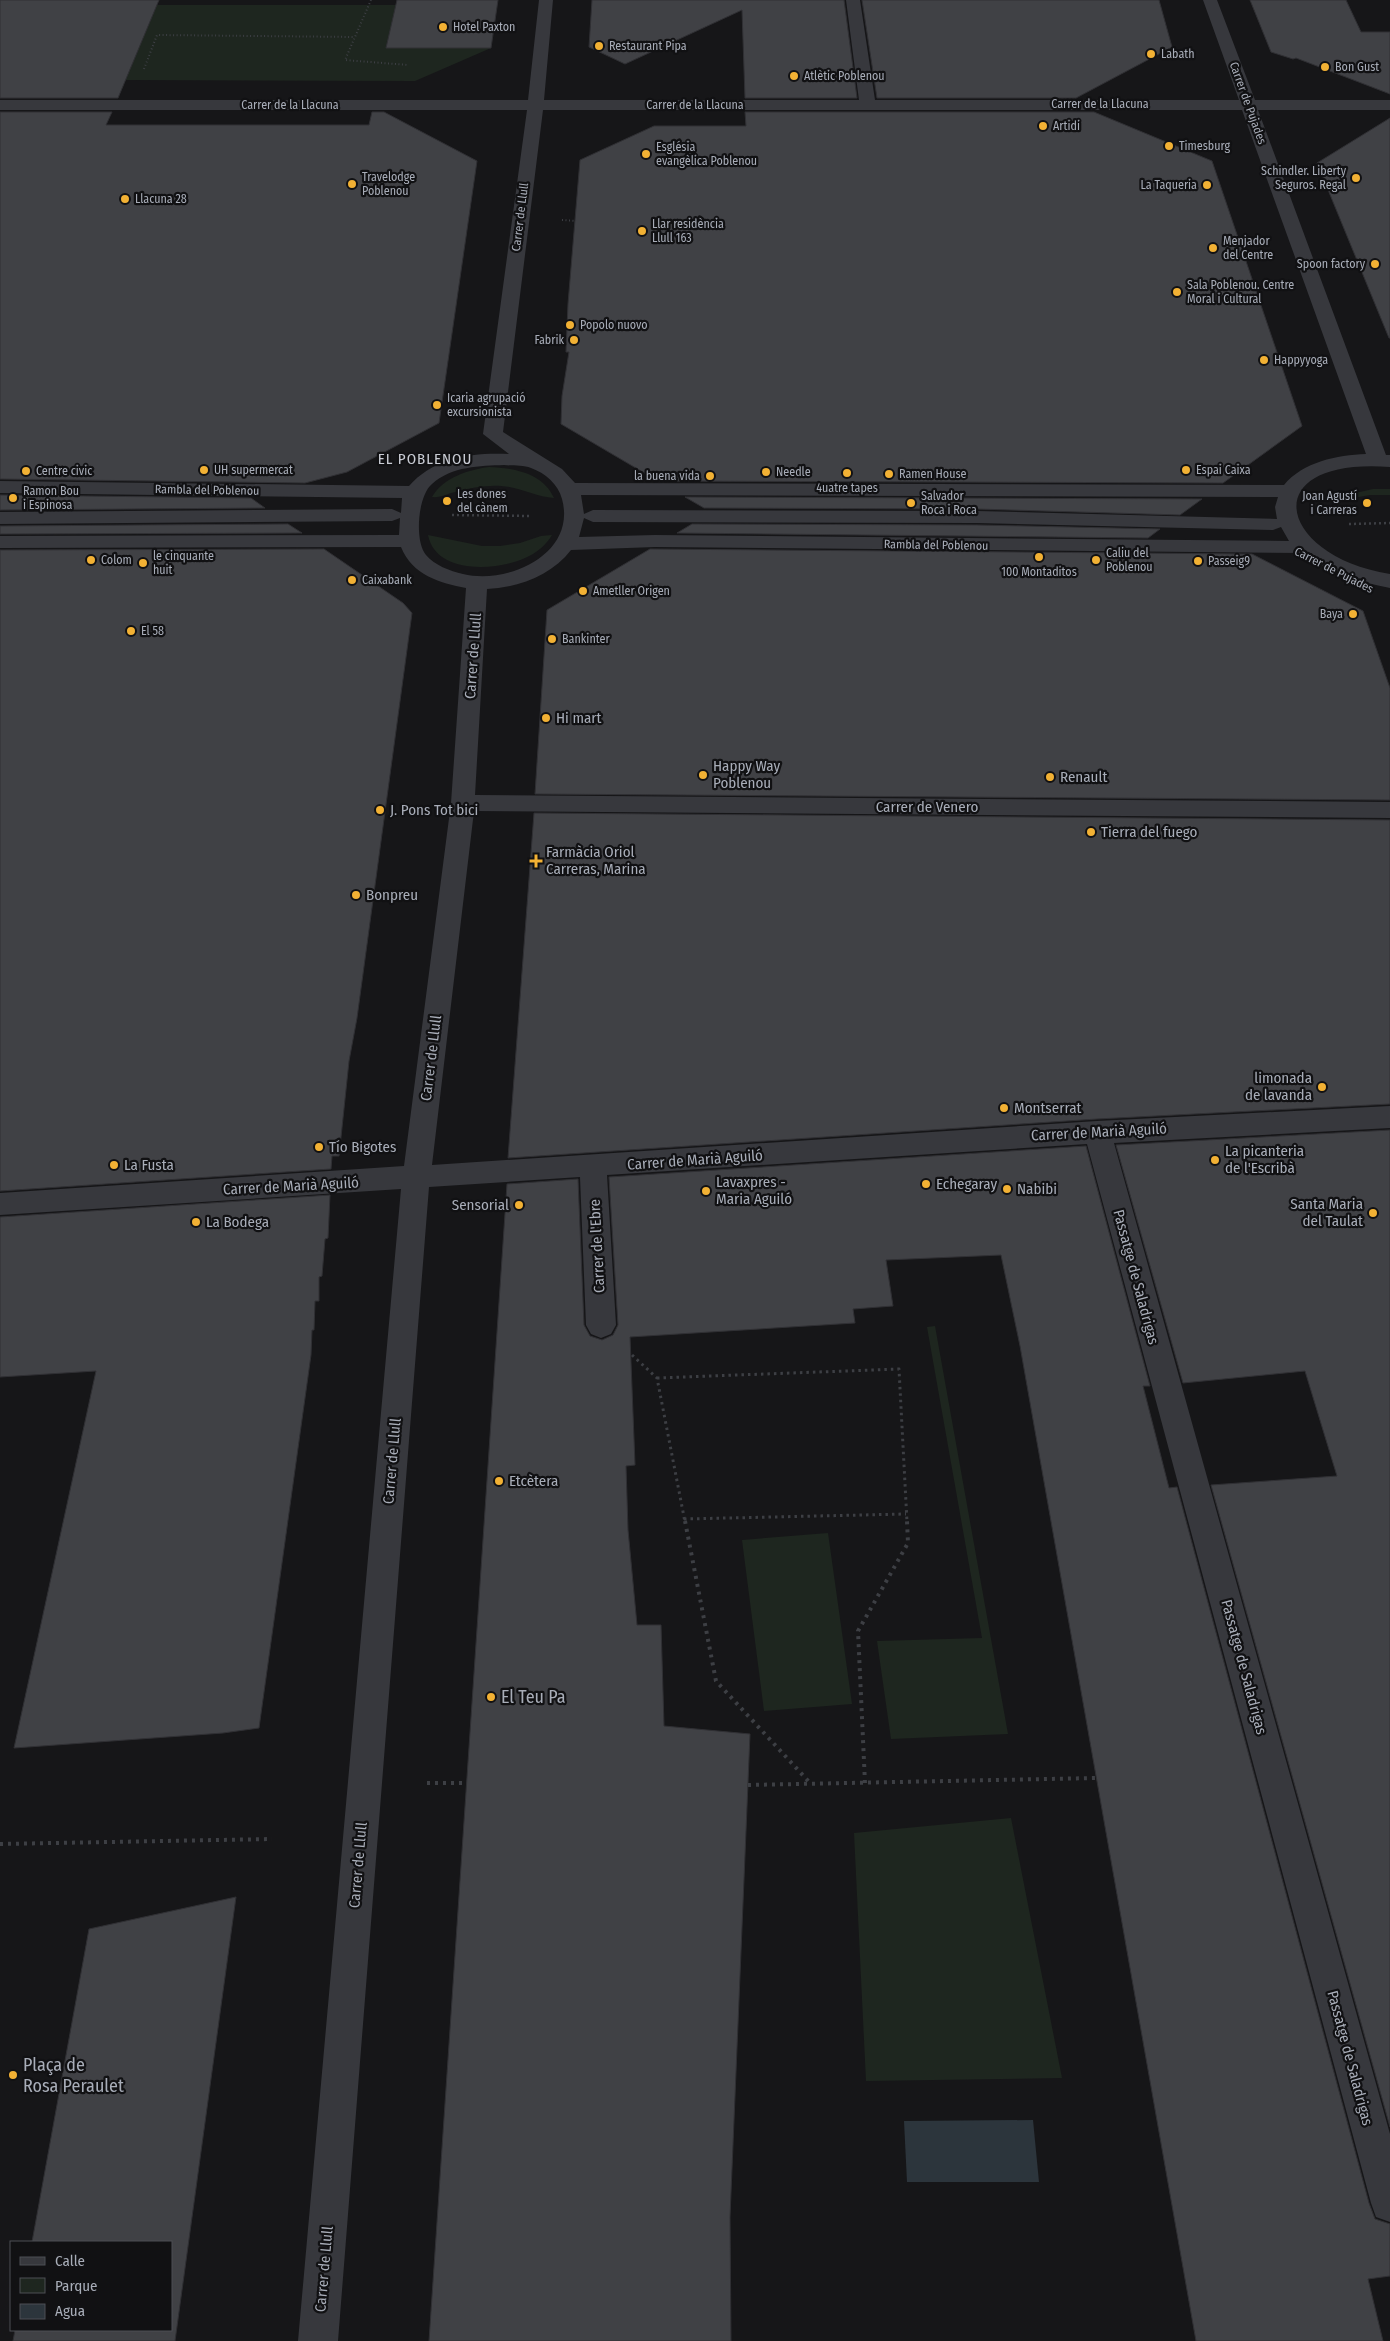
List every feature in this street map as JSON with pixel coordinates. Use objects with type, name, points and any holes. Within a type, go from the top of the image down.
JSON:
[{"type":"street","name":"Carrer de Llull","points":[[493,434],[542,53],[541,46],[546,0]]},
{"type":"street","points":[[853,0],[868,105]]},
{"type":"street","name":"Carrer de Pujades","points":[[1210,0],[1384,460]]},
{"type":"street","name":"Carrer de la Llacuna","points":[[0,105],[1390,105]]},
{"type":"street","points":[[493,434],[555,474],[568,489],[574,504],[574,516],[566,544],[542,566],[520,576],[477,583],[441,574],[424,564],[413,553],[409,541],[414,492],[433,475],[451,466],[493,434]]},
{"type":"street","points":[[451,466],[484,459],[516,459],[535,462]]},
{"type":"street","points":[[1384,460],[1349,461],[1323,466],[1303,477],[1290,491],[1285,507],[1290,525],[1307,547],[1341,568],[1390,581]]},
{"type":"street","name":"Rambla del Poblenou","points":[[0,487],[414,492]]},
{"type":"street","points":[[568,489],[1290,491]]},
{"type":"street","name":"Rambla del Poblenou","points":[[0,518],[392,515]]},
{"type":"street","name":"Rambla del Poblenou","points":[[593,516],[977,517],[1273,524]]},
{"type":"street","points":[[0,542],[409,541]]},
{"type":"street","name":"Rambla del Poblenou","points":[[566,544],[655,541],[1307,547]]},
{"type":"street","name":"Carrer de Llull","points":[[318,2341],[416,1179],[463,803],[477,583]]},
{"type":"street","name":"Carrer de Venero","points":[[463,803],[1390,810]]},
{"type":"street","name":"Carrer de Marià Aguiló","points":[[0,1204],[416,1179],[1097,1132],[1390,1118]]},
{"type":"street","name":"Passatge de Saladrigas","points":[[1097,1132],[1390,2203]]},
{"type":"street","name":"Carrer de l'Ebre","points":[[593,1167],[601,1325]]},
{"type":"path","points":[[371,0],[345,60],[413,66]]},
{"type":"path","points":[[143,70],[157,35],[355,37]]},
{"type":"path","points":[[554,219],[576,221]]},
{"type":"path","points":[[450,515],[537,516]]},
{"type":"path","points":[[1341,524],[1390,523]]},
{"type":"path","points":[[601,1325],[657,1378],[716,1681],[810,1784]]},
{"type":"path","points":[[657,1378],[899,1369],[908,1543],[858,1631],[865,1783]]},
{"type":"path","points":[[684,1519],[906,1514]]},
{"type":"path","points":[[748,1785],[1096,1778]]},
{"type":"path","points":[[427,1783],[466,1783]]},
{"type":"path","points":[[0,1844],[272,1839]]},
{"type":"green space","points":[[157,5],[396,5],[387,48],[491,48],[415,81],[125,80]]},
{"type":"green space","points":[[489,467],[527,473],[543,483],[554,498],[515,488],[495,486],[472,488],[432,497],[443,484],[457,476]]},
{"type":"green space","points":[[1373,489],[1390,489],[1390,495],[1370,495],[1342,500],[1351,494]]},
{"type":"green space","points":[[428,535],[482,546],[500,546],[552,535],[539,550],[521,560],[490,567],[473,567],[457,564],[444,558],[434,549]]},
{"type":"green space","points":[[935,1326],[1008,1734],[891,1739],[877,1641],[982,1638],[927,1327]]},
{"type":"green space","points":[[828,1533],[852,1704],[764,1711],[742,1540]]},
{"type":"green space","points":[[1011,1818],[1062,2078],[866,2081],[854,1833]]},
{"type":"water","points":[[1033,2120],[1039,2182],[907,2182],[904,2121]]},
{"type":"building","points":[[0,0],[159,0],[118,98],[0,98]]},
{"type":"building","name":"Hotel Paxton","points":[[397,0],[498,0],[491,48],[386,48]]},
{"type":"building","points":[[592,0],[844,0],[857,98],[745,98],[742,10],[625,64],[589,47]]},
{"type":"building","points":[[862,0],[1159,0],[1172,47],[1076,98],[877,98]]},
{"type":"building","points":[[1250,0],[1346,0],[1361,32],[1390,32],[1390,94],[1296,58],[1293,59],[1271,52]]},
{"type":"building","points":[[0,112],[112,112],[106,125],[369,125],[372,112],[384,112],[477,161],[439,423],[347,472],[305,483],[0,479]]},
{"type":"building","points":[[745,112],[1094,112],[1212,161],[1302,426],[1223,483],[658,481],[561,424],[562,396],[569,352],[566,352],[568,304],[580,160],[654,126],[746,126]]},
{"type":"building","name":"Schindler. Liberty Seguros. Regal","points":[[1390,118],[1390,338],[1389,338],[1317,163]]},
{"type":"building","points":[[0,495],[251,498],[265,508],[0,510]]},
{"type":"building","points":[[685,497],[1202,499],[1180,515],[977,509],[704,508]]},
{"type":"building","points":[[288,524],[302,533],[0,534],[0,526]]},
{"type":"building","points":[[692,524],[977,525],[1160,529],[1148,538],[677,533]]},
{"type":"building","points":[[324,549],[403,603],[412,613],[357,1018],[349,1061],[339,1156],[332,1156],[331,1169],[0,1191],[0,550]]},
{"type":"building","points":[[650,549],[1252,554],[1363,611],[1390,688],[1390,800],[535,794],[547,610]]},
{"type":"building","points":[[534,813],[1390,820],[1390,1104],[1097,1119],[508,1158]]},
{"type":"building","points":[[1390,1130],[1390,2127],[1211,1485],[1337,1476],[1305,1371],[1183,1383],[1116,1145]]},
{"type":"building","points":[[1086,1146],[1150,1386],[1143,1386],[1169,1488],[1177,1487],[1369,2203],[1375,2219],[1390,2224],[1390,2276],[1368,2279],[1383,2341],[1196,2341],[1020,1346],[1001,1255],[886,1260],[893,1306],[853,1309],[855,1323],[630,1337],[635,1465],[626,1466],[628,1530],[637,1625],[661,1625],[664,1726],[750,1734],[730,2217],[731,2341],[429,2341],[507,1184],[578,1179],[584,1325],[590,1336],[602,1340],[613,1335],[618,1325],[609,1177]]},
{"type":"building","points":[[330,1195],[328,1238],[325,1239],[322,1276],[319,1277],[319,1301],[315,1301],[311,1355],[259,1728],[223,1733],[14,1748],[96,1371],[0,1377],[0,1217]]},
{"type":"building","points":[[236,1897],[175,2341],[13,2341],[15,2331],[172,2331],[172,2241],[32,2241],[89,1929]]},
{"type":"place","name":"Hotel Paxton","points":[[443,27]]},
{"type":"place","name":"Restaurant Pipa","points":[[599,46]]},
{"type":"place","name":"Labath","points":[[1151,54]]},
{"type":"place","name":"Bon Gust","points":[[1325,67]]},
{"type":"place","name":"Atlètic Poblenou","points":[[794,76]]},
{"type":"place","name":"Artidi","points":[[1043,126]]},
{"type":"place","name":"Timesburg","points":[[1169,146]]},
{"type":"place","name":"Església evangèlica Poblenou","points":[[646,154]]},
{"type":"place","name":"Schindler. Liberty Seguros. Regal","points":[[1356,178]]},
{"type":"place","name":"Travelodge Poblenou","points":[[352,184]]},
{"type":"place","name":"La Taqueria","points":[[1207,185]]},
{"type":"place","name":"Llacuna 28","points":[[125,199]]},
{"type":"place","name":"Llar residència Llull 163","points":[[642,231]]},
{"type":"place","name":"Menjador del Centre","points":[[1213,248]]},
{"type":"place","name":"Spoon factory","points":[[1375,264]]},
{"type":"place","name":"Sala Poblenou. Centre Moral i Cultural","points":[[1177,292]]},
{"type":"place","name":"Popolo nuovo","points":[[570,325]]},
{"type":"place","name":"Fabrik","points":[[574,340]]},
{"type":"place","name":"Happyyoga","points":[[1264,360]]},
{"type":"place","name":"Icaria agrupació excursionista","points":[[437,405]]},
{"type":"place","name":"UH supermercat","points":[[204,470]]},
{"type":"place","name":"Espai Caixa","points":[[1186,470]]},
{"type":"place","name":"Centre civic","points":[[26,471]]},
{"type":"place","name":"Needle","points":[[766,472]]},
{"type":"place","name":"4uatre tapes","points":[[847,473]]},
{"type":"place","name":"Ramen House","points":[[889,474]]},
{"type":"place","name":"la buena vida","points":[[710,476]]},
{"type":"place","name":"Ramon Bou i Espinosa","points":[[13,498]]},
{"type":"place","name":"Les dones del cànem","points":[[447,501]]},
{"type":"place","name":"Salvador Roca i Roca","points":[[911,503]]},
{"type":"place","name":"Joan Agustí i Carreras","points":[[1367,503]]},
{"type":"place","name":"100 Montaditos","points":[[1039,557]]},
{"type":"place","name":"Colom","points":[[91,560]]},
{"type":"place","name":"Caliu del Poblenou","points":[[1096,560]]},
{"type":"place","name":"Passeig9","points":[[1198,561]]},
{"type":"place","name":"le cinquante huit","points":[[143,563]]},
{"type":"place","name":"Caixabank","points":[[352,580]]},
{"type":"place","name":"Ametller Origen","points":[[583,591]]},
{"type":"place","name":"Baya","points":[[1353,614]]},
{"type":"place","name":"El 58","points":[[131,631]]},
{"type":"place","name":"Bankinter","points":[[552,639]]},
{"type":"place","name":"Hi mart","points":[[546,718]]},
{"type":"place","name":"Happy Way Poblenou","points":[[703,775]]},
{"type":"place","name":"Renault","points":[[1050,777]]},
{"type":"place","name":"J. Pons Tot bici","points":[[380,810]]},
{"type":"place","name":"Tierra del fuego","points":[[1091,832]]},
{"type":"place","name":"Farmàcia Oriol Carreras, Marina","points":[[536,861]]},
{"type":"place","name":"Bonpreu","points":[[356,895]]},
{"type":"place","name":"limonada de lavanda","points":[[1322,1087]]},
{"type":"place","name":"Montserrat","points":[[1004,1108]]},
{"type":"place","name":"Tío Bigotes","points":[[319,1147]]},
{"type":"place","name":"La picanteria de l'Escribà","points":[[1215,1160]]},
{"type":"place","name":"La Fusta","points":[[114,1165]]},
{"type":"place","name":"Echegaray","points":[[926,1184]]},
{"type":"place","name":"Nabibi","points":[[1007,1189]]},
{"type":"place","name":"Lavaxpres - Maria Aguiló","points":[[706,1191]]},
{"type":"place","name":"Sensorial","points":[[519,1205]]},
{"type":"place","name":"Santa Maria del Taulat","points":[[1373,1213]]},
{"type":"place","name":"La Bodega","points":[[196,1222]]},
{"type":"place","name":"Etcètera","points":[[499,1481]]},
{"type":"place","name":"El Teu Pa","points":[[491,1697]]},
{"type":"place","name":"Plaça de Rosa Peraulet","points":[[13,2075]]},
{"type":"district","name":"EL POBLENOU","points":[[425,459]]}]
